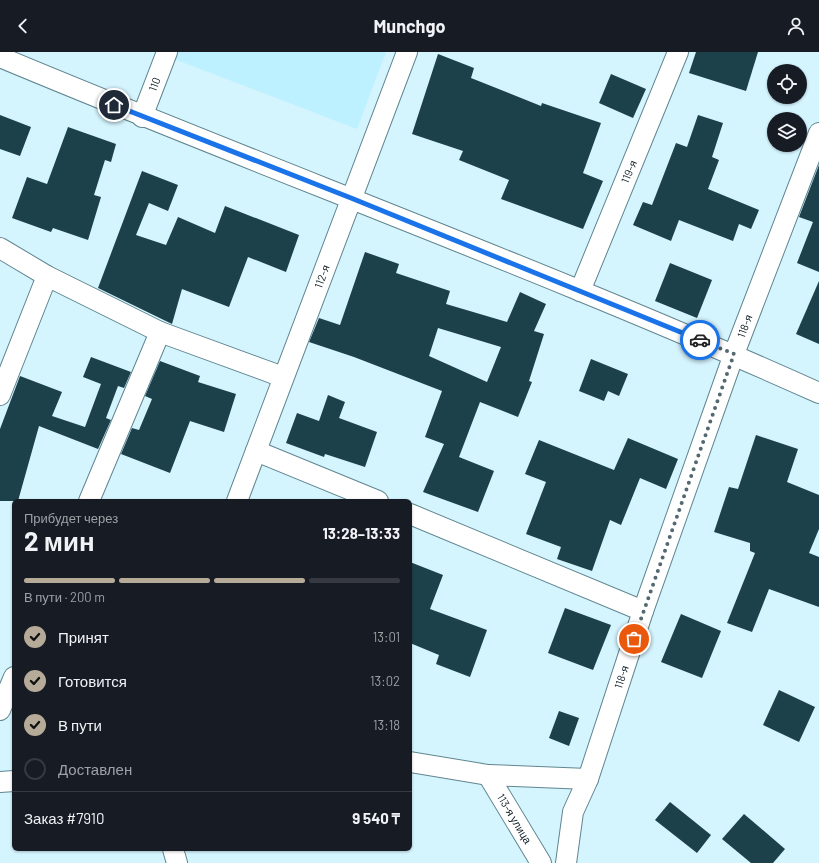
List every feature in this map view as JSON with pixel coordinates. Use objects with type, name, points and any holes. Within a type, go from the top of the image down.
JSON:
[{"type":"street","name":"110","points":[[142,117],[167,52]]},
{"type":"street","name":"112-я","points":[[238,499],[406,52]]},
{"type":"street","name":"119-я","points":[[580,291],[678,52]]},
{"type":"street","points":[[0,57],[142,117],[351,198],[734,354],[819,393]]},
{"type":"street","name":"118-я","points":[[566,863],[573,812],[588,779],[643,611],[734,354],[819,133]]},
{"type":"street","points":[[0,248],[47,276],[160,332],[283,377]]},
{"type":"street","points":[[0,395],[47,276]]},
{"type":"street","points":[[90,499],[160,332]]},
{"type":"street","points":[[256,451],[373,499]]},
{"type":"street","points":[[412,515],[643,611]]},
{"type":"street","points":[[0,710],[12,682]]},
{"type":"street","points":[[412,762],[488,775],[588,779]]},
{"type":"street","name":"113-я улица","points":[[488,775],[540,863]]},
{"type":"street","points":[[0,782],[12,781]]},
{"type":"street","points":[[173,851],[177,863]]},
{"type":"shaded area","points":[[176,52],[386,52],[357,129],[174,59]]},
{"type":"building","points":[[696,52],[758,52],[746,91],[689,73]]},
{"type":"building","points":[[438,54],[474,68],[471,78],[541,106],[542,103],[601,123],[583,173],[603,181],[583,229],[501,199],[509,180],[459,160],[463,151],[412,134]]},
{"type":"building","points":[[611,74],[646,89],[633,118],[599,103]]},
{"type":"building","points":[[0,115],[31,127],[20,156],[0,149]]},
{"type":"building","points":[[698,115],[723,123],[712,157],[719,160],[708,189],[759,210],[751,229],[739,224],[733,241],[679,220],[671,241],[633,225],[643,202],[652,205],[676,143],[687,147]]},
{"type":"building","points":[[68,127],[116,144],[111,162],[105,160],[94,195],[101,197],[88,240],[53,228],[51,232],[12,218],[27,177],[47,184]]},
{"type":"building","points":[[819,165],[819,272],[797,263],[813,222],[799,217]]},
{"type":"building","points":[[142,171],[178,185],[168,211],[149,203],[136,235],[166,245],[178,217],[215,233],[225,206],[299,235],[286,272],[248,257],[229,307],[182,289],[172,324],[98,288]]},
{"type":"building","points":[[365,252],[399,264],[396,273],[450,291],[446,304],[507,322],[520,292],[546,304],[534,331],[544,334],[529,381],[532,382],[518,417],[480,402],[459,457],[494,471],[478,512],[423,492],[444,444],[425,437],[442,391],[354,357],[309,342],[319,318],[340,325]],"holes":[[[438,328],[501,347],[487,382],[429,356]]]},
{"type":"building","points":[[670,263],[712,280],[697,318],[655,301]]},
{"type":"building","points":[[819,281],[819,344],[796,334]]},
{"type":"building","points":[[91,357],[131,372],[124,388],[118,386],[106,418],[111,420],[98,449],[39,426],[19,499],[12,499],[12,501],[0,501],[0,429],[20,376],[62,392],[52,416],[85,427],[101,384],[83,377]]},
{"type":"building","points":[[591,359],[628,374],[619,396],[608,391],[604,401],[579,391]]},
{"type":"building","points":[[160,361],[200,376],[198,382],[236,394],[224,432],[190,421],[170,473],[121,454],[132,428],[139,430],[152,399],[145,396]]},
{"type":"building","points":[[328,395],[345,402],[339,418],[377,432],[365,467],[325,454],[324,457],[286,443],[297,413],[319,421]]},
{"type":"building","points":[[756,435],[798,449],[787,482],[819,495],[819,529],[809,553],[819,557],[819,607],[769,589],[752,632],[727,623],[755,553],[750,551],[750,543],[714,532],[729,487],[738,489]]},
{"type":"building","points":[[628,438],[678,459],[666,489],[640,478],[621,525],[610,520],[592,571],[557,559],[561,547],[526,534],[546,482],[525,474],[539,440],[614,470]]},
{"type":"building","points":[[412,563],[443,575],[430,609],[487,630],[470,677],[436,664],[439,655],[412,644]]},
{"type":"building","points":[[565,608],[611,625],[593,670],[548,653]]},
{"type":"building","points":[[681,614],[721,631],[702,678],[661,662]]},
{"type":"building","points":[[779,690],[815,707],[799,742],[763,725]]},
{"type":"building","points":[[559,711],[579,718],[569,746],[549,738]]},
{"type":"building","points":[[670,802],[711,835],[697,853],[655,820]]},
{"type":"building","points":[[744,814],[785,849],[773,863],[751,863],[722,839]]},
{"type":"way so far","points":[[634,639],[734,354],[700,340]]},
{"type":"route","points":[[114,105],[351,198],[700,340]]}]
